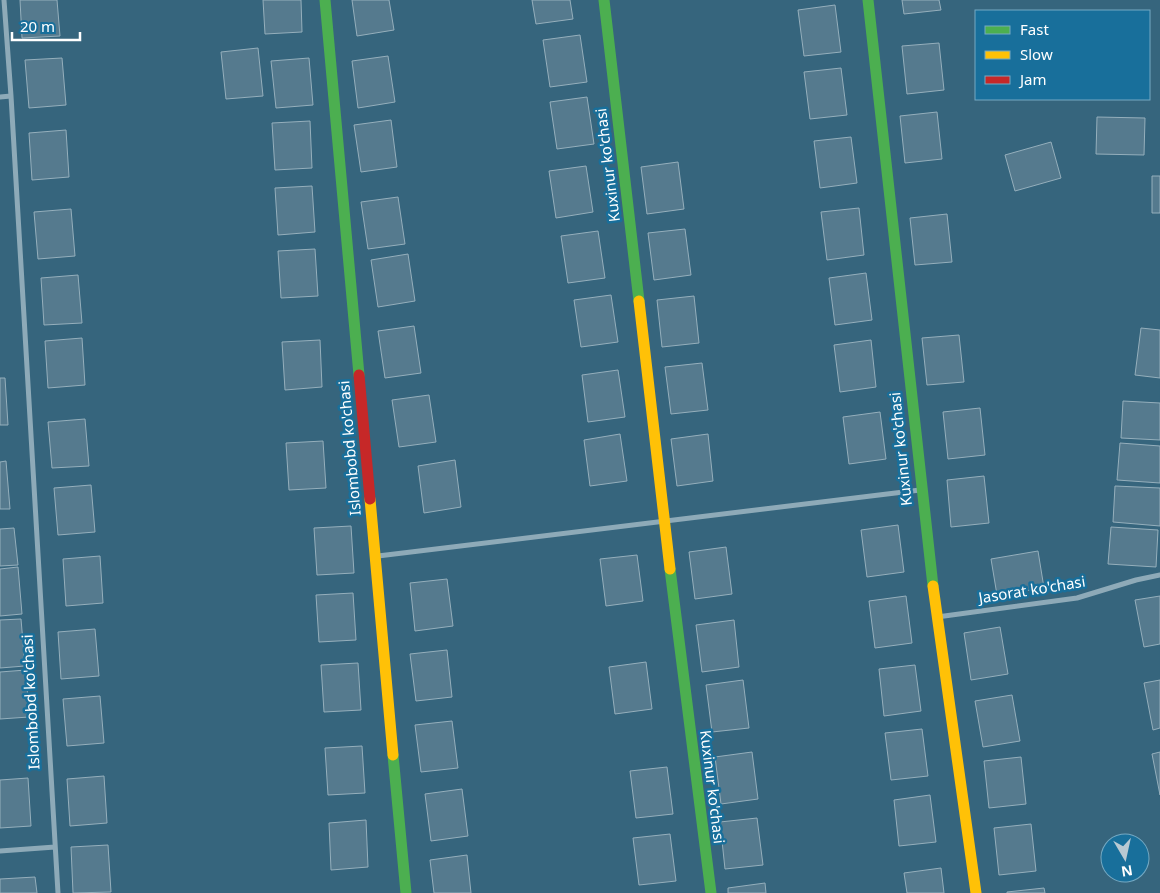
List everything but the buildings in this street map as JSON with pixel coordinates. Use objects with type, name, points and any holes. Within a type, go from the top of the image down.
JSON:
[{"type":"street","name":"Islombobd ko'chasi","points":[[4,0],[58,893]]},
{"type":"street","name":"Islombobd ko'chasi","points":[[325,0],[406,893]]},
{"type":"street","name":"Kuxinur ko'chasi","points":[[604,0],[664,521],[711,893]]},
{"type":"street","name":"Kuxinur ko'chasi","points":[[868,0],[936,617],[976,893]]},
{"type":"street","points":[[0,97],[11,96]]},
{"type":"street","points":[[375,556],[921,490]]},
{"type":"street","name":"Jasorat ko'chasi","points":[[936,617],[1077,598],[1136,580],[1160,575]]},
{"type":"street","points":[[0,851],[55,847]]},
{"type":"traffic: fast","points":[[325,0],[359,375]]},
{"type":"traffic: fast","points":[[604,0],[639,301]]},
{"type":"traffic: fast","points":[[868,0],[933,586]]},
{"type":"traffic: fast","points":[[670,569],[711,893]]},
{"type":"traffic: fast","points":[[393,755],[406,893]]},
{"type":"traffic: slow","points":[[639,301],[670,569]]},
{"type":"traffic: slow","points":[[370,499],[393,755]]},
{"type":"traffic: slow","points":[[933,586],[976,893]]},
{"type":"traffic: jam","points":[[359,375],[370,499]]}]
